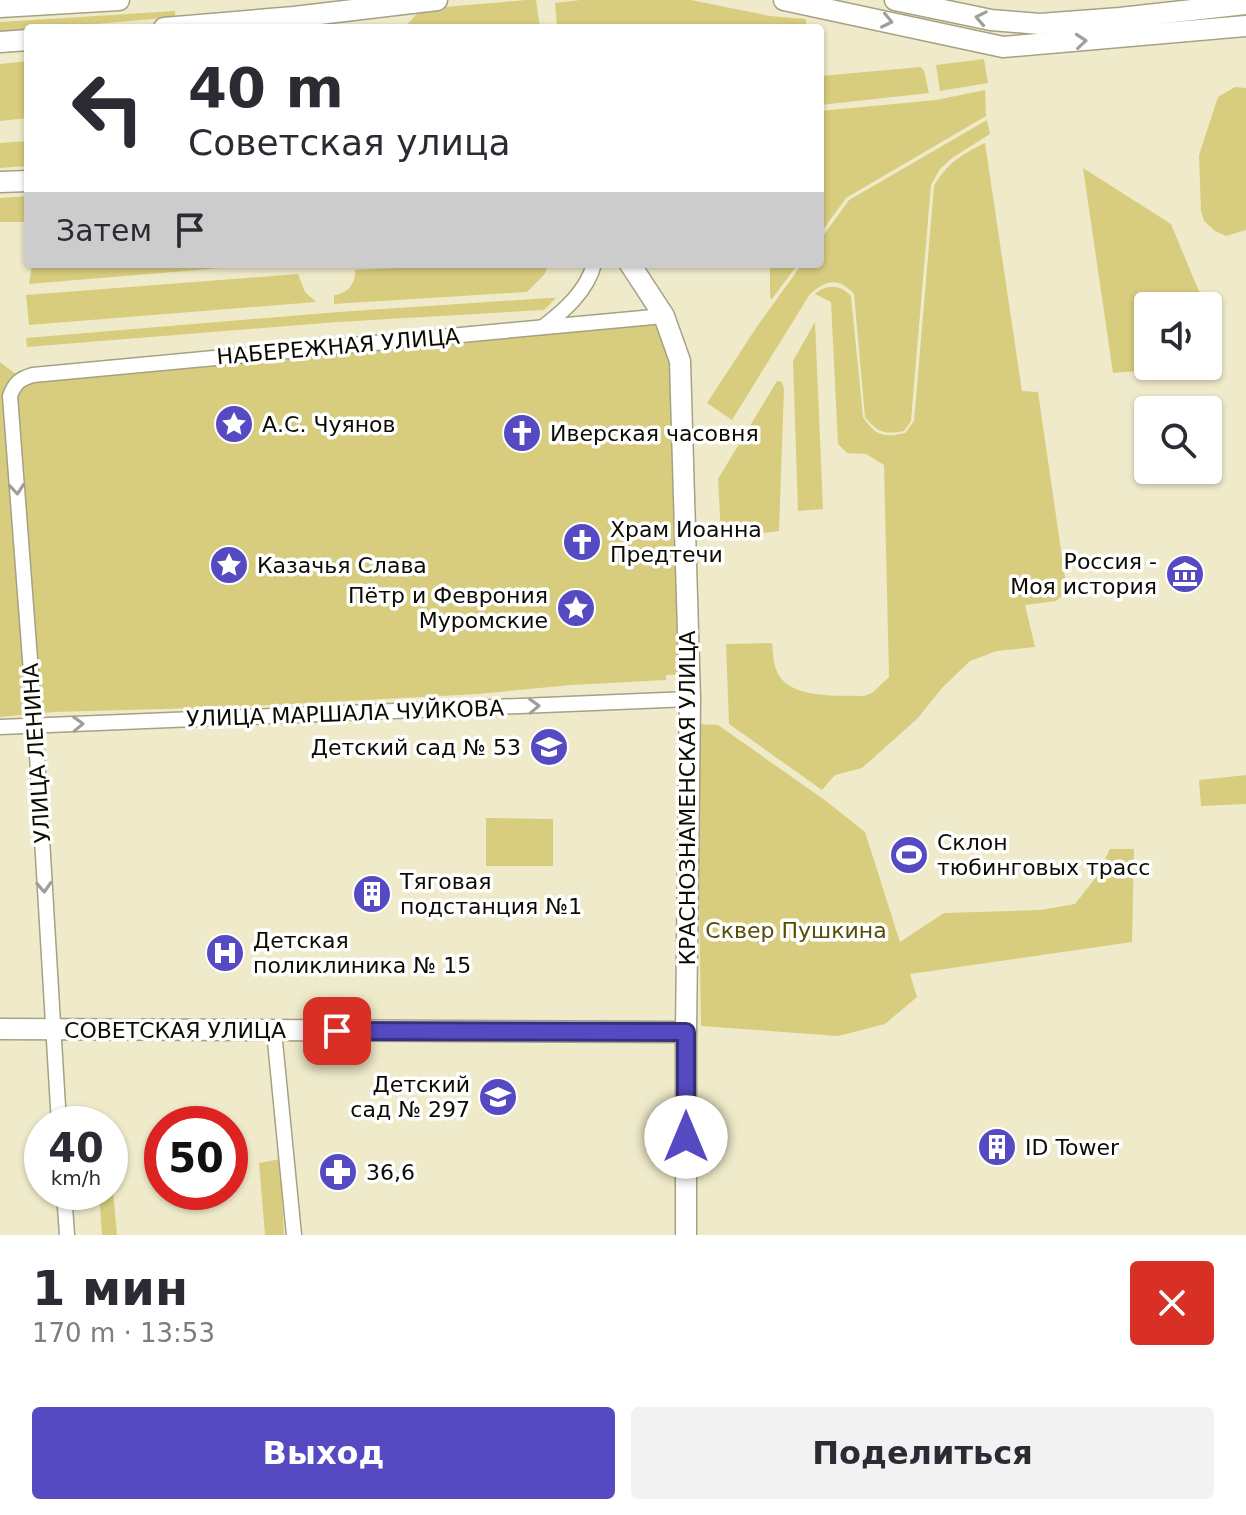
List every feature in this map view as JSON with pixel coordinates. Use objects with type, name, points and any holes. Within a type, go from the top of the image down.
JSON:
[{"type":"main road","points":[[0,7],[119,0]]},
{"type":"main road","points":[[211,24],[437,0]]},
{"type":"main road","points":[[784,0],[1003,47],[1246,26]]},
{"type":"main road","points":[[895,0],[991,20],[1040,24],[1246,4]]},
{"type":"main road","points":[[0,42],[24,40]]},
{"type":"main road","points":[[0,182],[24,181]]},
{"type":"main road","name":"КРАСНОЗНАМЕНСКАЯ УЛИЦА","points":[[633,268],[664,316],[680,361],[690,699],[686,1235]]},
{"type":"main road","name":"СОВЕТСКАЯ УЛИЦА","points":[[0,1029],[686,1032]]},
{"type":"street","points":[[543,327],[574,299],[586,284],[592,268]]},
{"type":"street","name":"НАБЕРЕЖНАЯ УЛИЦА","points":[[15,384],[21,378],[33,375],[664,316]]},
{"type":"street","name":"УЛИЦА ЛЕНИНА","points":[[15,384],[10,396],[58,1106]]},
{"type":"street","name":"УЛИЦА МАРШАЛА ЧУЙКОВА","points":[[0,727],[690,699]]},
{"type":"street","points":[[274,1031],[294,1235]]},
{"type":"street","points":[[65,1210],[67,1235]]},
{"type":"green space","points":[[536,0],[539,24],[408,24],[421,9]]},
{"type":"green space","points":[[580,0],[691,0],[770,16],[806,19],[806,24],[557,24],[555,3]]},
{"type":"green space","points":[[175,11],[175,17],[95,24],[24,24],[24,30],[0,32],[0,22]]},
{"type":"green space","points":[[984,59],[988,83],[940,91],[936,65]]},
{"type":"green space","points":[[24,61],[24,118],[0,121],[0,64]]},
{"type":"green space","points":[[921,67],[929,93],[824,105],[824,76]]},
{"type":"green space","points":[[1235,87],[1246,88],[1246,230],[1226,236],[1204,221],[1199,155],[1218,97]]},
{"type":"green space","points":[[985,90],[986,116],[846,198],[824,228],[824,111],[936,100]]},
{"type":"green space","points":[[987,120],[990,134],[952,158],[940,169],[931,185],[911,421],[904,431],[882,431],[865,417],[854,294],[843,285],[832,282],[810,294],[732,420],[707,403],[799,268],[824,268],[824,234],[849,200]]},
{"type":"green space","points":[[24,141],[24,166],[0,168],[0,143]]},
{"type":"green space","points":[[985,143],[1022,391],[1038,392],[1067,591],[1056,601],[1025,605],[1035,647],[997,651],[970,661],[942,688],[917,719],[862,768],[835,775],[822,790],[729,724],[726,644],[772,643],[775,666],[782,679],[790,686],[814,694],[864,696],[872,693],[889,677],[884,465],[866,454],[847,453],[838,444],[831,302],[815,294],[833,287],[851,296],[863,417],[881,434],[905,433],[914,421],[934,186],[956,160]]},
{"type":"green space","points":[[1083,168],[1171,224],[1199,292],[1134,292],[1134,371],[1113,373]]},
{"type":"green space","points":[[24,196],[24,222],[0,222],[0,198]]},
{"type":"green space","points":[[31,268],[220,268],[29,284]]},
{"type":"green space","points":[[547,268],[527,292],[334,304],[334,295],[343,293],[352,284],[355,270]]},
{"type":"green space","points":[[770,268],[795,268],[772,299]]},
{"type":"green space","points":[[298,274],[305,292],[316,302],[29,325],[26,295]]},
{"type":"green space","points":[[556,298],[544,310],[338,322],[27,347],[26,338],[338,312]]},
{"type":"green space","points":[[664,316],[680,361],[690,674],[666,675],[666,680],[478,694],[0,717],[0,362],[21,378]]},
{"type":"green space","points":[[815,322],[823,509],[798,511],[793,361]]},
{"type":"green space","points":[[777,381],[782,382],[784,389],[779,531],[735,537],[721,534],[718,479]]},
{"type":"green space","name":"Сквер Пушкина","points":[[696,724],[718,725],[865,832],[900,942],[944,913],[1040,910],[1075,904],[1096,877],[1110,849],[1134,849],[1132,942],[910,974],[917,997],[885,1024],[838,1036],[701,1026]]},
{"type":"green space","points":[[1246,775],[1246,804],[1201,806],[1199,780]]},
{"type":"green space","points":[[486,818],[553,819],[553,866],[486,866]]},
{"type":"green space","points":[[280,1159],[284,1235],[265,1235],[259,1163]]},
{"type":"green space","points":[[100,1210],[115,1210],[117,1235],[102,1235]]},
{"type":"place","name":"А.С. Чуянов","points":[[234,424]]},
{"type":"place","name":"Иверская часовня","points":[[522,433]]},
{"type":"place","name":"Храм Иоанна Предтечи","points":[[582,542]]},
{"type":"place","name":"Казачья Слава","points":[[229,565]]},
{"type":"place","name":"Россия - Моя история","points":[[1185,574]]},
{"type":"place","name":"Пётр и Феврония Муромские","points":[[576,608]]},
{"type":"place","name":"Детский сад № 53","points":[[549,747]]},
{"type":"place","name":"Склон тюбинговых трасс","points":[[909,855]]},
{"type":"place","name":"Тяговая подстанция №1","points":[[372,894]]},
{"type":"place","name":"Детская поликлиника № 15","points":[[225,953]]},
{"type":"place","name":"Детский сад № 297","points":[[498,1097]]},
{"type":"place","name":"ID Tower","points":[[997,1147]]},
{"type":"place","name":"36,6","points":[[338,1172]]},
{"type":"route","points":[[337,1031],[686,1032],[686,1137]]}]
